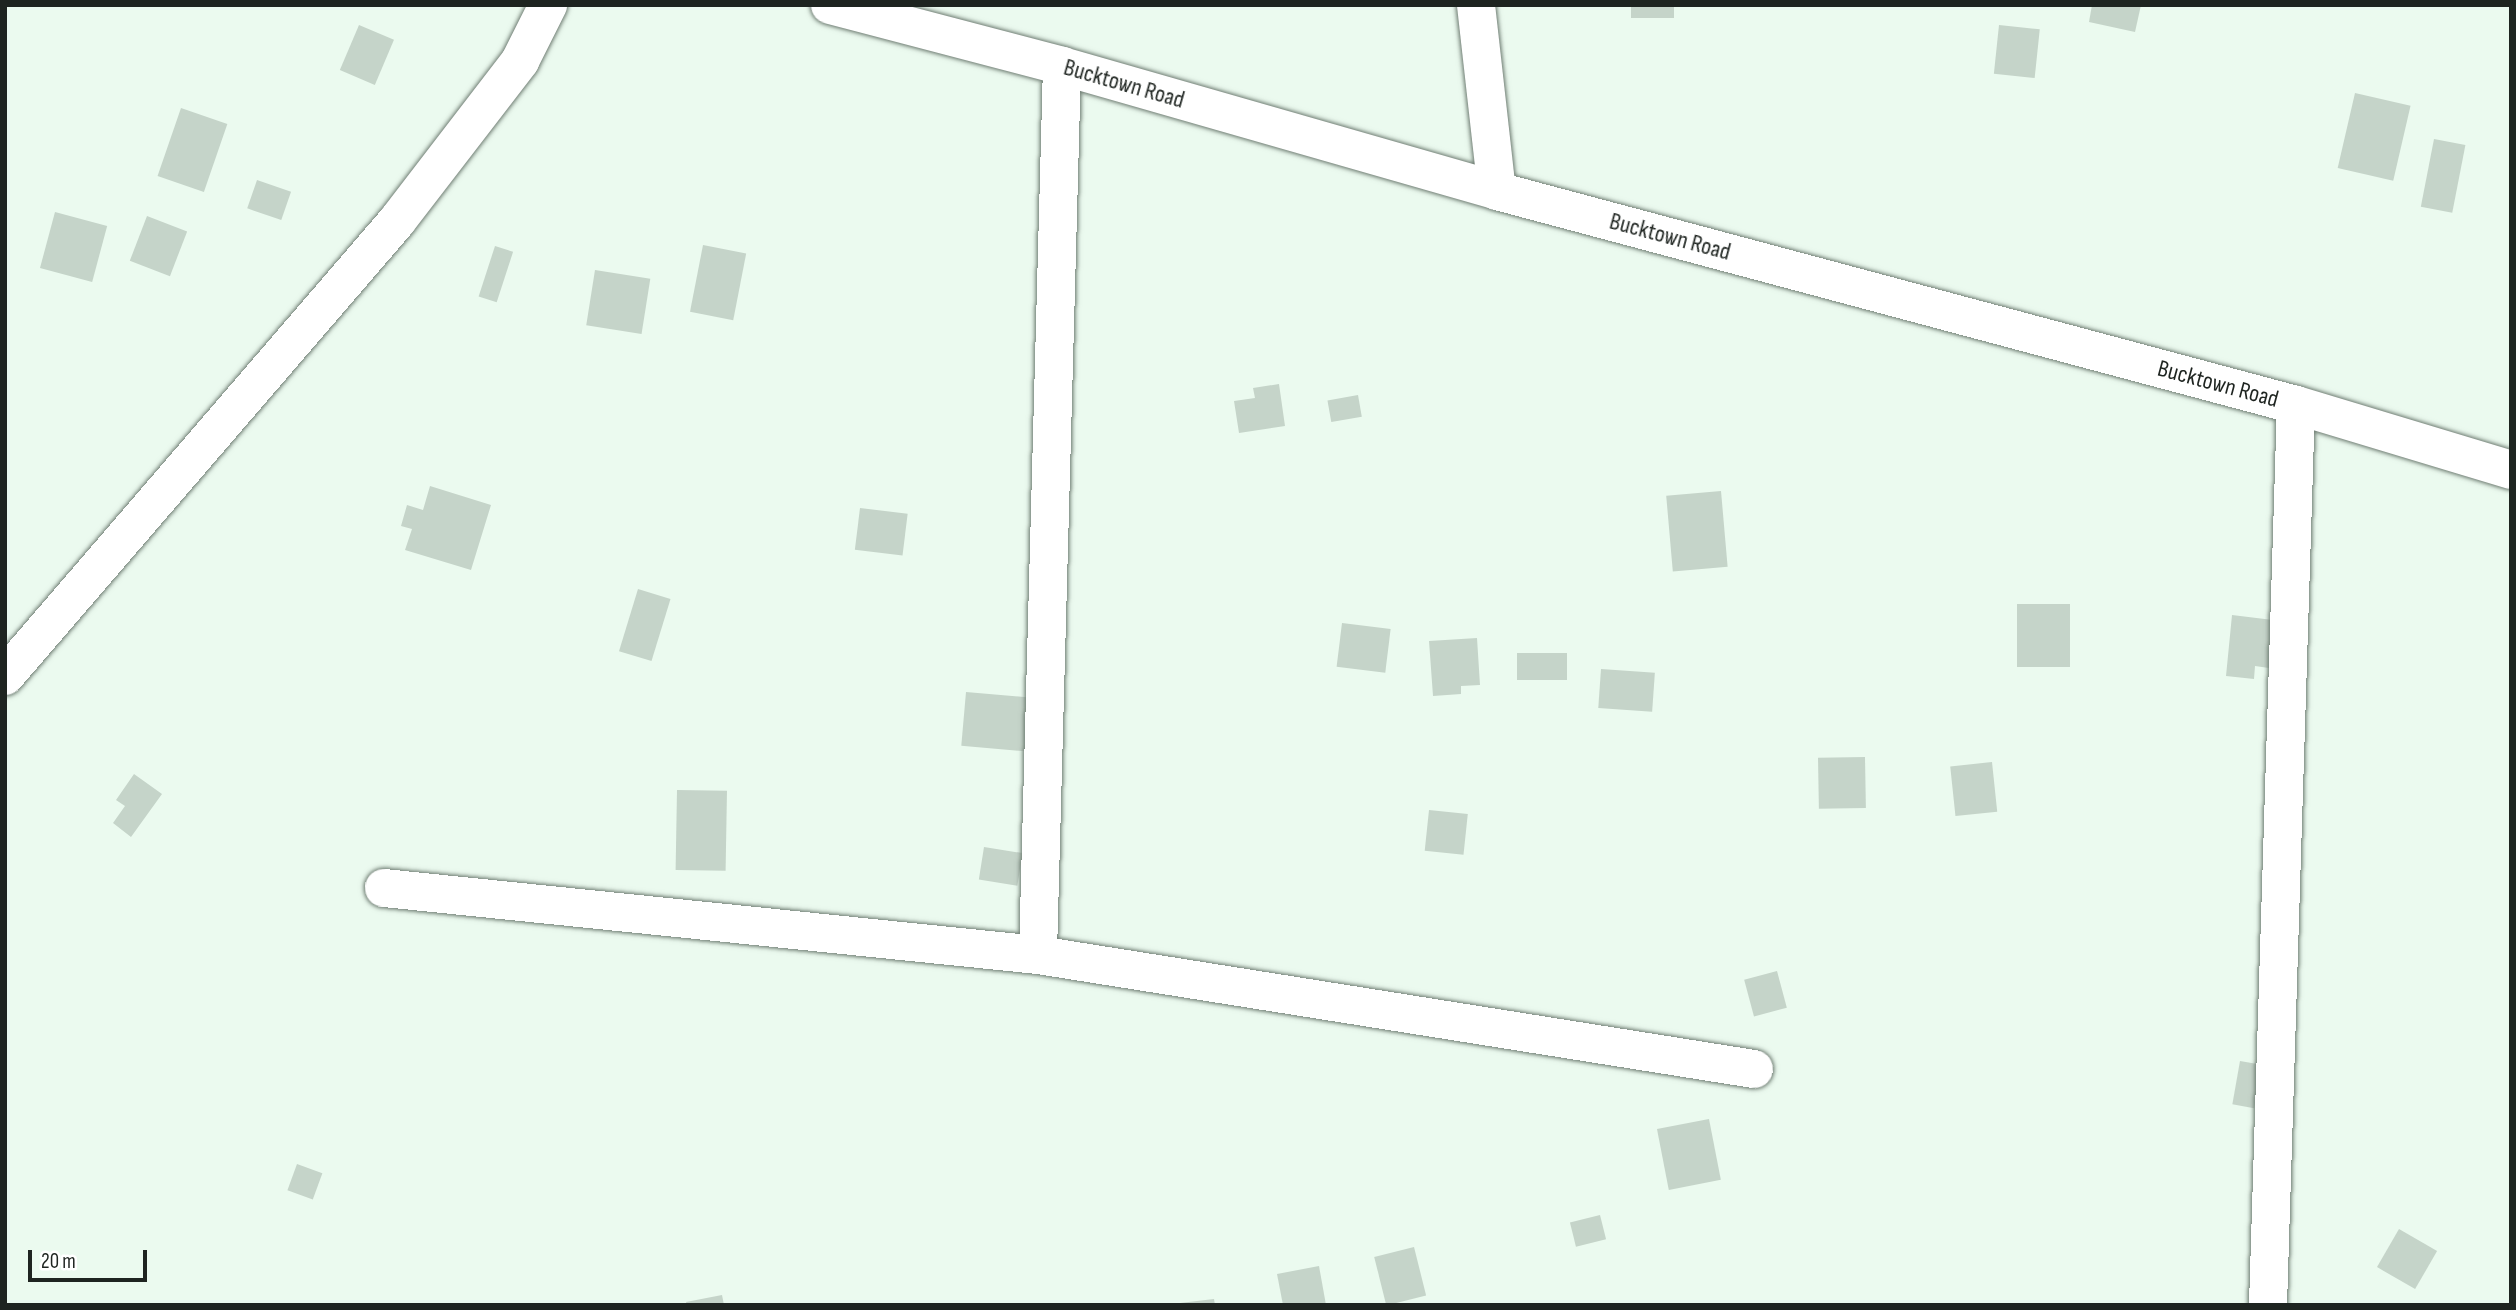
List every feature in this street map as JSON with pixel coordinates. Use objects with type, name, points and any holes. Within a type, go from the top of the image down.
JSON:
[{"type":"street","points":[[5,676],[397,221],[520,61],[548,5]]},
{"type":"street","name":"Bucktown Road","points":[[830,5],[1062,66],[1497,191],[2296,405],[2511,470]]},
{"type":"street","points":[[1476,5],[1497,191]]},
{"type":"street","points":[[1038,955],[1062,66]]},
{"type":"street","points":[[2268,1305],[2296,405]]},
{"type":"street","points":[[384,888],[1038,955],[1754,1069]]},
{"type":"building","points":[[1631,5],[1674,5],[1674,18],[1631,18]]},
{"type":"building","points":[[2092,5],[2141,5],[2135,32],[2089,22]]},
{"type":"building","points":[[359,25],[394,40],[375,85],[340,70]]},
{"type":"building","points":[[1999,25],[2040,29],[2035,78],[1994,74]]},
{"type":"building","points":[[2355,93],[2411,106],[2393,181],[2338,168]]},
{"type":"building","points":[[181,108],[227,124],[204,192],[158,176]]},
{"type":"building","points":[[2434,139],[2465,145],[2452,213],[2421,207]]},
{"type":"building","points":[[257,180],[291,192],[281,220],[247,208]]},
{"type":"building","points":[[55,212],[107,226],[92,282],[40,268]]},
{"type":"building","points":[[147,216],[187,231],[170,276],[130,261]]},
{"type":"building","points":[[703,245],[746,253],[733,320],[690,312]]},
{"type":"building","points":[[495,246],[513,252],[497,302],[479,296]]},
{"type":"building","points":[[595,270],[650,279],[642,334],[586,325]]},
{"type":"building","points":[[1279,384],[1285,426],[1239,433],[1234,401],[1255,398],[1253,388]]},
{"type":"building","points":[[1358,395],[1362,417],[1331,422],[1327,400]]},
{"type":"building","points":[[430,486],[491,505],[471,570],[405,550],[412,529],[401,526],[407,505],[423,510]]},
{"type":"building","points":[[1721,491],[1728,567],[1673,572],[1666,496]]},
{"type":"building","points":[[860,508],[908,514],[903,556],[855,550]]},
{"type":"building","points":[[638,589],[671,599],[652,661],[619,651]]},
{"type":"building","points":[[2017,604],[2070,604],[2070,667],[2017,667]]},
{"type":"building","points":[[2232,615],[2281,621],[2276,669],[2255,666],[2254,679],[2226,676]]},
{"type":"building","points":[[1342,623],[1391,629],[1385,673],[1337,667]]},
{"type":"building","points":[[1477,638],[1480,685],[1461,686],[1461,694],[1433,696],[1429,641]]},
{"type":"building","points":[[1517,653],[1567,653],[1567,680],[1517,680]]},
{"type":"building","points":[[1601,669],[1655,673],[1652,712],[1598,708]]},
{"type":"building","points":[[966,692],[1041,699],[1036,752],[961,746]]},
{"type":"building","points":[[1865,757],[1866,808],[1819,809],[1818,758]]},
{"type":"building","points":[[1992,762],[1997,812],[1955,816],[1950,766]]},
{"type":"building","points":[[134,774],[162,794],[131,837],[113,823],[125,806],[116,800]]},
{"type":"building","points":[[677,790],[727,791],[726,871],[676,870]]},
{"type":"building","points":[[1429,810],[1468,814],[1464,855],[1425,851]]},
{"type":"building","points":[[984,847],[1023,853],[1017,886],[979,880]]},
{"type":"building","points":[[1777,971],[1787,1008],[1754,1017],[1744,980]]},
{"type":"building","points":[[2240,1061],[2262,1065],[2254,1108],[2232,1104]]},
{"type":"building","points":[[1709,1119],[1721,1180],[1669,1190],[1657,1129]]},
{"type":"building","points":[[297,1164],[322,1173],[313,1200],[287,1190]]},
{"type":"building","points":[[1600,1215],[1606,1239],[1576,1247],[1570,1222]]},
{"type":"building","points":[[2399,1229],[2437,1251],[2415,1289],[2377,1267]]},
{"type":"building","points":[[1414,1247],[1426,1296],[1386,1305],[1374,1257]]},
{"type":"building","points":[[1319,1266],[1326,1305],[1283,1305],[1277,1274]]},
{"type":"building","points":[[722,1295],[724,1305],[687,1305],[686,1302]]},
{"type":"building","points":[[1214,1299],[1215,1305],[1180,1303]]}]
